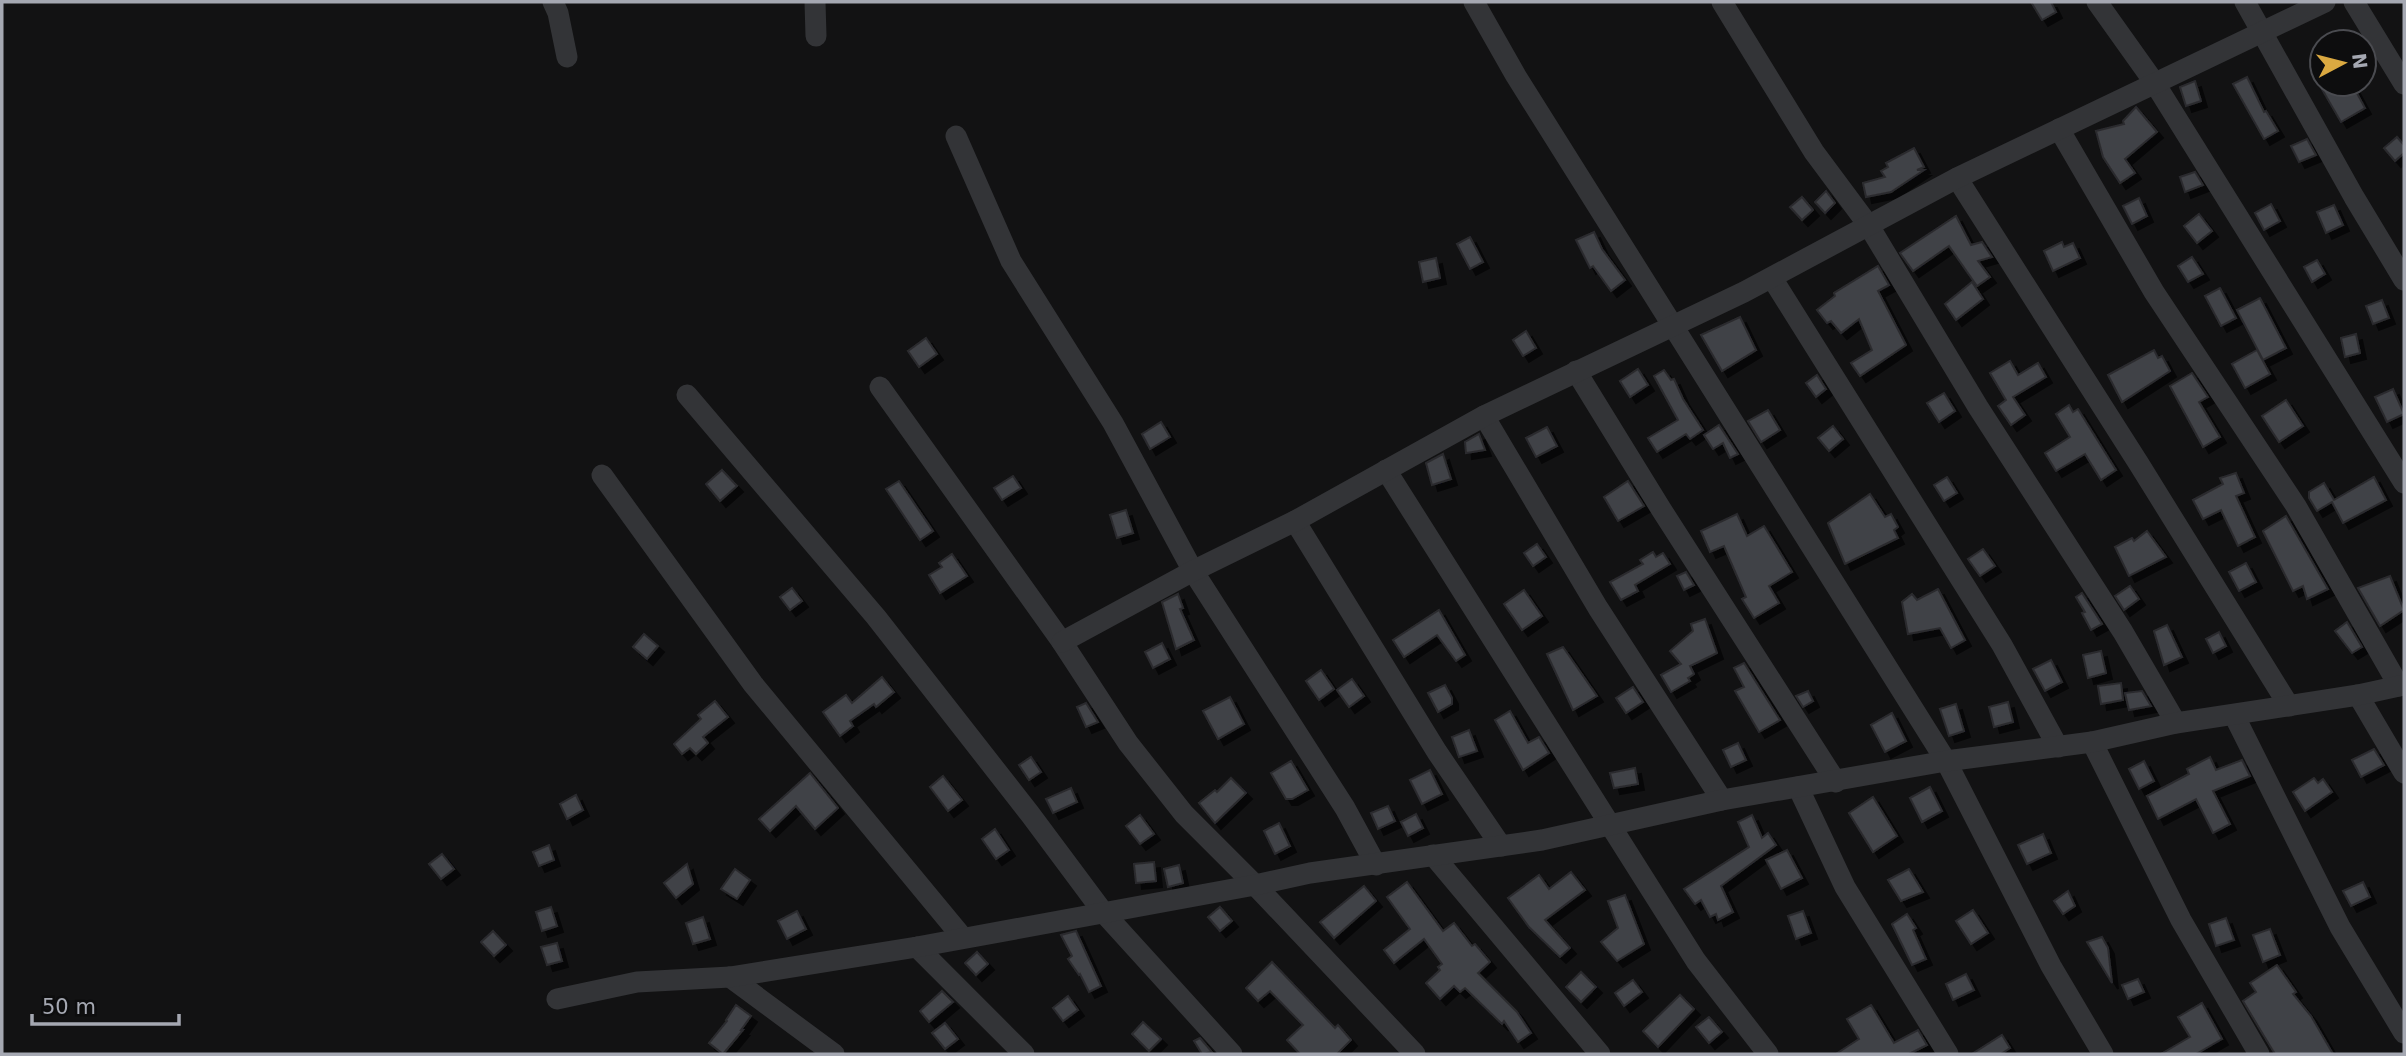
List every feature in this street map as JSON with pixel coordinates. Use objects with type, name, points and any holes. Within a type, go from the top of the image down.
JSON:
[{"type":"street","points":[[553,2],[558,13],[566,57]]},
{"type":"street","points":[[816,2],[816,36]]},
{"type":"street","points":[[1474,2],[1516,76],[1946,761],[2051,966],[2103,1054]]},
{"type":"street","points":[[1722,2],[1814,152],[1869,226],[1978,407],[2123,632],[2176,723]]},
{"type":"street","points":[[2097,2],[2154,82],[2404,483]]},
{"type":"street","points":[[2245,2],[2354,197],[2404,280]]},
{"type":"street","points":[[1062,642],[1193,571],[1295,521],[1484,416],[1772,278],[1957,178],[2325,2]]},
{"type":"street","points":[[2354,2],[2404,84]]},
{"type":"street","points":[[556,999],[637,982],[730,977],[917,947],[1310,873],[1542,841],[1722,800],[1946,761],[2092,742],[2176,723],[2357,695],[2402,685],[2296,506],[2154,292],[2059,129]]},
{"type":"street","points":[[956,136],[1011,261],[1113,423],[1193,571],[1345,808],[1376,865]]},
{"type":"street","points":[[1957,178],[2132,452],[2289,706]]},
{"type":"street","points":[[1772,278],[2002,645],[2058,747]]},
{"type":"street","points":[[1576,371],[1836,782]]},
{"type":"street","points":[[880,387],[1062,642],[1128,743],[1184,814],[1415,1054]]},
{"type":"street","points":[[687,394],[876,617],[1103,912],[1232,1054]]},
{"type":"street","points":[[1484,416],[1598,608],[1722,800]]},
{"type":"street","points":[[1386,470],[1696,961],[1768,1054]]},
{"type":"street","points":[[602,475],[753,684],[963,938]]},
{"type":"street","points":[[1295,521],[1437,752],[1501,846]]},
{"type":"street","points":[[2357,695],[2404,774]]},
{"type":"street","points":[[2234,715],[2340,927],[2404,1033]]},
{"type":"street","points":[[2092,742],[2181,920],[2259,1054]]},
{"type":"street","points":[[1798,787],[1845,887],[1948,1054]]},
{"type":"street","points":[[1433,855],[1600,1054]]},
{"type":"street","points":[[917,947],[1024,1054]]},
{"type":"street","points":[[730,977],[834,1054]]},
{"type":"building","points":[[2031,2],[2051,2],[2056,12],[2042,20]]},
{"type":"building","points":[[2247,77],[2264,112],[2266,111],[2278,131],[2264,139],[2233,84]]},
{"type":"building","points":[[2195,81],[2201,101],[2186,106],[2180,87]]},
{"type":"building","points":[[2327,98],[2360,98],[2365,108],[2341,122]]},
{"type":"building","points":[[2136,107],[2157,132],[2125,159],[2135,173],[2120,183],[2103,157],[2096,131],[2124,124],[2123,121]]},
{"type":"building","points":[[2397,137],[2404,145],[2404,153],[2395,161],[2384,148]]},
{"type":"building","points":[[2307,139],[2316,155],[2299,162],[2291,146]]},
{"type":"building","points":[[1914,148],[1924,167],[1917,170],[1924,170],[1891,192],[1866,197],[1863,183],[1885,177],[1881,171],[1888,167],[1886,163]]},
{"type":"building","points":[[2195,172],[2203,185],[2185,192],[2180,177]]},
{"type":"building","points":[[1826,191],[1835,203],[1825,213],[1815,202]]},
{"type":"building","points":[[1802,197],[1813,210],[1802,220],[1790,207]]},
{"type":"building","points":[[2139,198],[2147,216],[2132,224],[2123,206]]},
{"type":"building","points":[[2271,204],[2280,221],[2264,230],[2255,213]]},
{"type":"building","points":[[2334,205],[2343,225],[2326,233],[2317,212]]},
{"type":"building","points":[[2199,214],[2212,231],[2197,243],[2184,226]]},
{"type":"building","points":[[1956,216],[1971,245],[1982,242],[1992,257],[1978,261],[1990,277],[1977,286],[1949,246],[1913,271],[1900,253]]},
{"type":"building","points":[[1594,232],[1602,249],[1625,280],[1611,291],[1593,266],[1590,268],[1576,240]]},
{"type":"building","points":[[1470,237],[1483,262],[1470,269],[1457,244]]},
{"type":"building","points":[[2062,242],[2064,247],[2073,243],[2080,258],[2053,271],[2044,251]]},
{"type":"building","points":[[2192,257],[2203,274],[2188,282],[2178,266]]},
{"type":"building","points":[[1436,258],[1440,278],[1423,282],[1419,262]]},
{"type":"building","points":[[2317,260],[2325,274],[2312,282],[2304,267]]},
{"type":"building","points":[[1878,266],[1889,285],[1878,291],[1906,345],[1860,376],[1851,363],[1872,350],[1859,319],[1841,333],[1831,321],[1827,323],[1817,310],[1835,296],[1834,293]]},
{"type":"building","points":[[1972,282],[1983,299],[1956,320],[1945,304]]},
{"type":"building","points":[[2220,288],[2236,318],[2221,326],[2205,296]]},
{"type":"building","points":[[2260,298],[2286,348],[2263,360],[2237,310]]},
{"type":"building","points":[[2382,300],[2389,318],[2373,324],[2366,306]]},
{"type":"building","points":[[1740,317],[1756,350],[1722,371],[1701,335]]},
{"type":"building","points":[[1526,331],[1536,348],[1523,356],[1513,340]]},
{"type":"building","points":[[2356,334],[2360,353],[2345,357],[2341,338]]},
{"type":"building","points":[[926,338],[937,354],[919,367],[908,351]]},
{"type":"building","points":[[2154,350],[2158,358],[2162,356],[2170,371],[2122,402],[2108,375]]},
{"type":"building","points":[[2257,350],[2270,374],[2245,388],[2232,364]]},
{"type":"building","points":[[2010,361],[2018,375],[2038,363],[2046,377],[2013,397],[2025,415],[2011,425],[1998,406],[2006,400],[1990,373]]},
{"type":"building","points":[[1638,369],[1648,385],[1630,397],[1620,381]]},
{"type":"building","points":[[1664,370],[1671,380],[1674,379],[1703,430],[1690,439],[1686,434],[1657,452],[1648,438],[1678,420],[1654,376]]},
{"type":"building","points":[[2192,373],[2208,397],[2199,402],[2220,437],[2203,447],[2170,386]]},
{"type":"building","points":[[1817,375],[1826,389],[1816,397],[1806,383]]},
{"type":"building","points":[[2393,389],[2404,414],[2387,422],[2375,397]]},
{"type":"building","points":[[1944,393],[1955,411],[1939,422],[1927,403]]},
{"type":"building","points":[[2286,400],[2303,426],[2279,442],[2262,416]]},
{"type":"building","points":[[2069,405],[2073,412],[2078,409],[2116,470],[2101,480],[2085,454],[2056,471],[2045,453],[2070,437],[2056,414]]},
{"type":"building","points":[[1768,410],[1780,430],[1761,442],[1748,421]]},
{"type":"building","points":[[1161,422],[1170,437],[1150,449],[1142,434]]},
{"type":"building","points":[[1719,425],[1738,454],[1730,458],[1723,443],[1713,449],[1704,435]]},
{"type":"building","points":[[1833,426],[1843,439],[1829,451],[1818,438]]},
{"type":"building","points":[[1547,427],[1557,446],[1536,457],[1526,438]]},
{"type":"building","points":[[1479,434],[1485,450],[1466,453],[1465,442]]},
{"type":"building","points":[[1443,454],[1451,479],[1432,485],[1426,463]]},
{"type":"building","points":[[722,470],[737,486],[720,501],[706,484]]},
{"type":"building","points":[[2236,473],[2244,493],[2236,496],[2255,537],[2238,546],[2221,510],[2203,519],[2193,500],[2223,484],[2220,478]]},
{"type":"building","points":[[1013,476],[1021,488],[1002,500],[994,488]]},
{"type":"building","points":[[1947,477],[1957,493],[1944,501],[1934,485]]},
{"type":"building","points":[[2374,477],[2386,500],[2343,523],[2332,502],[2317,511],[2309,498],[2309,492],[2324,483],[2334,500]]},
{"type":"building","points":[[899,481],[933,531],[920,540],[886,489]]},
{"type":"building","points":[[1628,481],[1644,506],[1618,521],[1604,497]]},
{"type":"building","points":[[1870,494],[1885,517],[1891,514],[1898,527],[1894,530],[1898,538],[1845,564],[1828,523]]},
{"type":"building","points":[[1126,510],[1133,533],[1117,538],[1110,515]]},
{"type":"building","points":[[1737,514],[1747,536],[1764,526],[1792,572],[1769,586],[1779,603],[1754,618],[1742,599],[1746,597],[1724,546],[1710,552],[1701,531]]},
{"type":"building","points":[[2286,516],[2328,589],[2307,599],[2303,586],[2293,591],[2263,531]]},
{"type":"building","points":[[2147,531],[2166,557],[2129,576],[2115,547],[2132,538],[2134,541]]},
{"type":"building","points":[[1537,544],[1546,557],[1533,566],[1524,553]]},
{"type":"building","points":[[1983,549],[1995,566],[1980,576],[1968,559]]},
{"type":"building","points":[[1653,552],[1656,557],[1663,553],[1670,564],[1635,585],[1638,591],[1621,600],[1610,582],[1643,564],[1640,560]]},
{"type":"building","points":[[952,554],[967,576],[940,593],[929,575],[942,567],[939,563]]},
{"type":"building","points":[[2246,563],[2256,582],[2239,591],[2229,572]]},
{"type":"building","points":[[1686,572],[1694,585],[1684,590],[1677,576]]},
{"type":"building","points":[[2390,576],[2404,610],[2380,626],[2358,588]]},
{"type":"building","points":[[2130,586],[2139,599],[2124,610],[2115,596]]},
{"type":"building","points":[[792,588],[802,601],[790,610],[780,597]]},
{"type":"building","points":[[1938,589],[1965,640],[1951,648],[1940,628],[1908,634],[1902,602],[1912,594],[1917,600]]},
{"type":"building","points":[[1524,590],[1542,616],[1522,630],[1504,604]]},
{"type":"building","points":[[2082,593],[2102,624],[2091,630],[2076,597]]},
{"type":"building","points":[[1178,594],[1183,608],[1180,609],[1194,640],[1176,649],[1162,602]]},
{"type":"building","points":[[1439,610],[1465,655],[1456,661],[1437,635],[1404,657],[1393,640]]},
{"type":"building","points":[[1705,619],[1717,653],[1690,666],[1694,674],[1688,678],[1690,681],[1671,692],[1661,675],[1681,664],[1670,651],[1693,631],[1691,624]]},
{"type":"building","points":[[2347,622],[2362,647],[2352,653],[2335,631]]},
{"type":"building","points":[[2167,625],[2182,657],[2164,665],[2154,631]]},
{"type":"building","points":[[2219,632],[2226,646],[2213,653],[2206,639]]},
{"type":"building","points":[[644,634],[658,646],[647,659],[633,647]]},
{"type":"building","points":[[1162,643],[1170,659],[1153,668],[1145,652]]},
{"type":"building","points":[[1563,647],[1597,696],[1573,710],[1547,654]]},
{"type":"building","points":[[2101,651],[2106,673],[2088,678],[2083,655]]},
{"type":"building","points":[[2051,660],[2062,682],[2045,691],[2033,669]]},
{"type":"building","points":[[1744,663],[1780,720],[1759,732],[1735,691],[1744,687],[1734,668]]},
{"type":"building","points":[[1321,670],[1334,689],[1319,700],[1306,681]]},
{"type":"building","points":[[882,677],[894,692],[876,707],[874,704],[850,721],[853,726],[840,736],[823,712],[846,695],[852,703]]},
{"type":"building","points":[[1352,679],[1364,696],[1349,707],[1337,690]]},
{"type":"building","points":[[2121,683],[2123,700],[2101,704],[2098,686]]},
{"type":"building","points":[[1445,685],[1452,704],[1438,712],[1428,693]]},
{"type":"building","points":[[1633,687],[1643,702],[1626,713],[1616,698]]},
{"type":"building","points":[[1808,691],[1813,701],[1803,707],[1796,696]]},
{"type":"building","points":[[2142,691],[2151,706],[2129,710],[2125,693]]},
{"type":"building","points":[[1230,697],[1244,724],[1218,739],[1203,711]]},
{"type":"building","points":[[715,701],[728,717],[703,737],[708,743],[696,754],[690,748],[682,754],[674,744],[701,719],[698,715]]},
{"type":"building","points":[[2008,702],[2013,722],[1994,727],[1989,707]]},
{"type":"building","points":[[1086,703],[1098,722],[1086,727],[1077,707]]},
{"type":"building","points":[[1956,704],[1964,731],[1949,736],[1940,709]]},
{"type":"building","points":[[1510,711],[1528,743],[1539,737],[1549,753],[1523,770],[1495,720]]},
{"type":"building","points":[[1892,713],[1906,741],[1885,752],[1871,725]]},
{"type":"building","points":[[1469,730],[1477,751],[1459,757],[1452,737]]},
{"type":"building","points":[[1738,743],[1746,760],[1731,767],[1723,750]]},
{"type":"building","points":[[2374,749],[2384,765],[2361,777],[2352,760]]},
{"type":"building","points":[[1031,757],[1041,772],[1029,780],[1019,765]]},
{"type":"building","points":[[2210,757],[2216,770],[2242,760],[2250,776],[2213,791],[2230,824],[2213,833],[2196,799],[2158,819],[2147,796],[2189,774],[2187,769]]},
{"type":"building","points":[[1291,761],[1308,790],[1292,799],[1286,799],[1271,773]]},
{"type":"building","points":[[2144,761],[2154,781],[2139,789],[2129,769]]},
{"type":"building","points":[[1635,768],[1638,784],[1614,788],[1610,773]]},
{"type":"building","points":[[1430,770],[1442,794],[1422,804],[1410,780]]},
{"type":"building","points":[[810,773],[838,808],[815,829],[796,806],[770,831],[759,819]]},
{"type":"building","points":[[943,776],[962,800],[948,811],[930,787]]},
{"type":"building","points":[[1231,778],[1246,793],[1215,823],[1199,803],[1215,790],[1217,792]]},
{"type":"building","points":[[2314,778],[2318,783],[2323,779],[2332,792],[2305,811],[2293,792]]},
{"type":"building","points":[[1930,787],[1942,811],[1922,822],[1910,798]]},
{"type":"building","points":[[1071,788],[1077,802],[1053,813],[1046,799]]},
{"type":"building","points":[[576,795],[583,810],[567,819],[560,804]]},
{"type":"building","points":[[1873,797],[1897,836],[1873,852],[1849,813]]},
{"type":"building","points":[[1388,806],[1395,821],[1378,829],[1371,813]]},
{"type":"building","points":[[1416,814],[1423,828],[1408,836],[1401,822]]},
{"type":"building","points":[[1140,815],[1154,834],[1140,844],[1126,826]]},
{"type":"building","points":[[1752,815],[1762,838],[1768,833],[1776,845],[1721,886],[1733,912],[1718,920],[1716,914],[1710,917],[1701,900],[1695,904],[1684,889],[1749,847],[1738,822]]},
{"type":"building","points":[[1279,823],[1290,846],[1275,854],[1264,831]]},
{"type":"building","points":[[995,829],[1009,850],[996,859],[982,839]]},
{"type":"building","points":[[2043,834],[2051,853],[2027,864],[2018,845]]},
{"type":"building","points":[[549,845],[554,860],[539,866],[533,852]]},
{"type":"building","points":[[1787,850],[1802,878],[1781,889],[1766,860]]},
{"type":"building","points":[[442,854],[454,869],[441,879],[429,864]]},
{"type":"building","points":[[1154,862],[1156,881],[1136,883],[1134,864]]},
{"type":"building","points":[[687,864],[693,884],[676,898],[664,883]]},
{"type":"building","points":[[1179,865],[1183,883],[1168,887],[1164,869]]},
{"type":"building","points":[[735,869],[750,880],[737,899],[721,889]]},
{"type":"building","points":[[1909,869],[1923,892],[1901,901],[1888,880]]},
{"type":"building","points":[[1571,872],[1585,890],[1545,920],[1570,948],[1560,957],[1529,927],[1508,898],[1539,875],[1549,889]]},
{"type":"building","points":[[1407,882],[1443,931],[1454,923],[1472,946],[1475,944],[1490,962],[1478,973],[1517,1012],[1531,1033],[1518,1042],[1504,1021],[1502,1024],[1465,988],[1460,992],[1454,986],[1440,999],[1426,983],[1440,970],[1438,967],[1442,964],[1424,939],[1394,963],[1384,950],[1410,929],[1387,897]]},
{"type":"building","points":[[2363,882],[2370,897],[2351,906],[2343,891]]},
{"type":"building","points":[[1364,886],[1376,901],[1334,938],[1320,922]]},
{"type":"building","points":[[2068,891],[2075,906],[2063,914],[2054,901]]},
{"type":"building","points":[[1625,895],[1644,944],[1617,961],[1601,942],[1618,928],[1608,901]]},
{"type":"building","points":[[551,907],[557,926],[542,931],[536,912]]},
{"type":"building","points":[[1220,907],[1232,921],[1220,931],[1208,917]]},
{"type":"building","points":[[1973,910],[1988,933],[1971,944],[1956,921]]},
{"type":"building","points":[[797,911],[806,929],[787,939],[778,921]]},
{"type":"building","points":[[1803,911],[1811,933],[1796,939],[1788,916]]},
{"type":"building","points":[[1907,914],[1916,928],[1913,930],[1926,959],[1912,965],[1892,924]]},
{"type":"building","points":[[703,917],[710,939],[693,944],[686,923]]},
{"type":"building","points":[[2226,918],[2234,940],[2216,946],[2209,924]]},
{"type":"building","points":[[2270,929],[2280,955],[2263,962],[2253,935]]},
{"type":"building","points":[[493,931],[506,945],[494,956],[481,942]]},
{"type":"building","points":[[1076,931],[1101,986],[1089,992],[1068,959],[1072,956],[1061,935]]},
{"type":"building","points":[[2102,937],[2108,948],[2112,983],[2087,942]]},
{"type":"building","points":[[557,943],[562,961],[547,965],[541,947]]},
{"type":"building","points":[[977,952],[988,964],[976,975],[965,963]]},
{"type":"building","points":[[1272,962],[1335,1028],[1338,1025],[1351,1040],[1337,1054],[1300,1054],[1287,1040],[1303,1025],[1270,991],[1258,1001],[1246,988]]},
{"type":"building","points":[[2277,965],[2333,1054],[2275,1054],[2243,1001],[2256,992],[2250,983]]},
{"type":"building","points":[[1581,972],[1596,987],[1581,1002],[1566,987]]},
{"type":"building","points":[[1966,974],[1974,990],[1953,1000],[1946,984]]},
{"type":"building","points":[[2138,979],[2144,992],[2128,999],[2122,985]]},
{"type":"building","points":[[1633,980],[1642,992],[1624,1006],[1615,993]]},
{"type":"building","points":[[942,991],[953,1002],[929,1022],[920,1011]]},
{"type":"building","points":[[1680,995],[1694,1009],[1658,1047],[1643,1031]]},
{"type":"building","points":[[1068,996],[1078,1010],[1063,1021],[1053,1008]]},
{"type":"building","points":[[2202,1003],[2222,1039],[2196,1054],[2161,1054],[2190,1037],[2178,1017]]},
{"type":"building","points":[[736,1005],[751,1016],[723,1054],[709,1043]]},
{"type":"building","points":[[1871,1005],[1894,1043],[1918,1030],[1927,1045],[1909,1054],[1836,1054],[1859,1039],[1847,1019]]},
{"type":"building","points":[[1709,1017],[1722,1032],[1709,1043],[1696,1027]]},
{"type":"building","points":[[1143,1022],[1161,1039],[1149,1051],[1132,1034]]},
{"type":"building","points":[[945,1023],[958,1039],[945,1049],[932,1033]]},
{"type":"building","points":[[2002,1035],[2010,1048],[2001,1054],[1972,1054]]},
{"type":"building","points":[[1200,1038],[1212,1052],[1202,1054],[1194,1041]]}]
